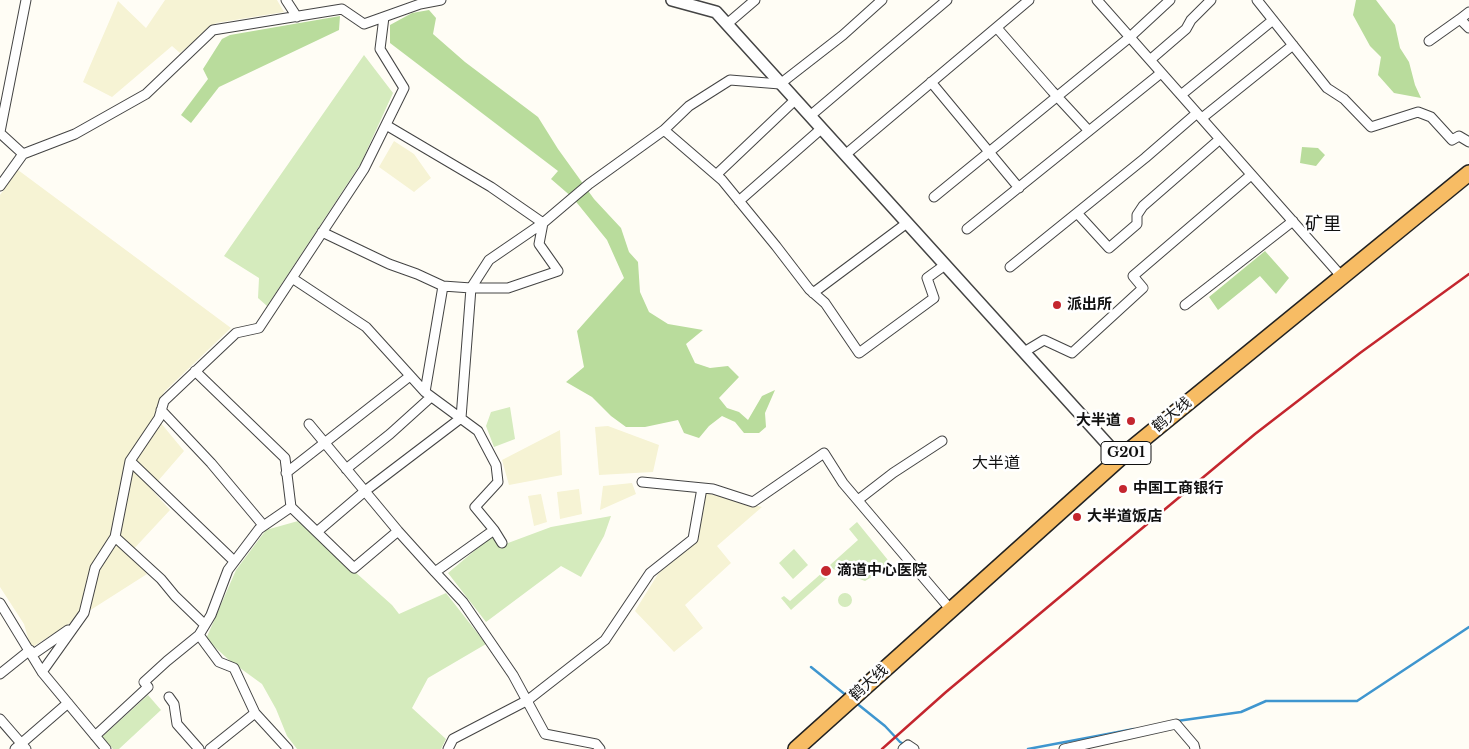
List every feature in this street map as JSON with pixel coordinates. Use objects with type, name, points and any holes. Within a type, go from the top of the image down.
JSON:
[{"type":"highway","name":"鹤大线","points":[[796,749],[1120,458],[1469,173]]},
{"type":"street","points":[[23,154],[0,132],[26,0]]},
{"type":"street","points":[[286,0],[297,17]]},
{"type":"street","points":[[0,186],[23,154],[75,134],[146,94],[213,30],[342,9],[364,24],[420,4],[441,0]]},
{"type":"street","points":[[672,0],[690,2],[716,12],[1120,458]]},
{"type":"street","points":[[727,24],[755,0]]},
{"type":"street","points":[[318,531],[461,418],[471,288],[489,260],[543,223],[589,184],[664,130],[689,106],[730,80],[780,84],[843,35],[882,0]]},
{"type":"street","points":[[810,116],[947,0]]},
{"type":"street","points":[[845,155],[1029,0]]},
{"type":"street","points":[[1097,0],[1342,277]]},
{"type":"street","points":[[934,198],[1130,37],[1170,0]]},
{"type":"street","points":[[1150,60],[1186,28],[1210,0]]},
{"type":"street","points":[[1257,0],[1327,88],[1344,99],[1371,127],[1418,112],[1431,117],[1452,140],[1459,136],[1469,142]]},
{"type":"street","points":[[1430,41],[1469,12]]},
{"type":"street","points":[[42,672],[84,612],[95,568],[116,537],[130,461],[159,418],[164,401],[236,333],[259,328],[364,169],[404,88],[380,49],[384,17]]},
{"type":"street","points":[[1460,19],[1469,28]]},
{"type":"street","points":[[1181,95],[1273,20]]},
{"type":"street","points":[[997,28],[1090,131]]},
{"type":"street","points":[[1010,267],[1199,116],[1293,45]]},
{"type":"street","points":[[967,229],[1161,73]]},
{"type":"street","points":[[932,82],[1019,188]]},
{"type":"street","points":[[716,175],[795,100]]},
{"type":"street","points":[[386,125],[491,187],[543,223]]},
{"type":"street","points":[[739,201],[821,128]]},
{"type":"street","points":[[664,130],[716,175],[739,201],[813,293],[825,303],[859,352],[934,298],[927,278],[945,265]]},
{"type":"street","points":[[1077,213],[1108,248],[1137,224],[1137,215],[1143,206],[1220,139]]},
{"type":"street","points":[[1024,352],[1044,340],[1072,353],[1143,288],[1133,276],[1251,175]]},
{"type":"street","points":[[1185,305],[1293,221]]},
{"type":"street","points":[[322,232],[389,264],[443,286],[508,288],[558,271],[539,244],[543,223]]},
{"type":"street","points":[[813,293],[907,223]]},
{"type":"street","points":[[292,278],[366,327],[428,395],[478,431],[496,465],[498,482],[475,507],[502,543]]},
{"type":"street","points":[[346,469],[390,434],[428,395],[443,286]]},
{"type":"street","points":[[195,371],[285,458],[291,507],[318,531],[354,568],[398,532]]},
{"type":"street","points":[[286,473],[410,376]]},
{"type":"street","points":[[161,410],[211,463],[263,525]]},
{"type":"street","points":[[308,424],[398,532],[463,602],[513,674],[545,734],[596,744],[600,749]]},
{"type":"street","points":[[858,500],[893,473],[942,441]]},
{"type":"street","points":[[642,482],[713,489],[753,502],[824,453],[843,483],[951,610]]},
{"type":"street","points":[[130,461],[234,561]]},
{"type":"street","points":[[448,749],[453,739],[528,700],[605,640],[650,573],[693,539],[702,488]]},
{"type":"street","points":[[95,736],[148,687],[144,682],[199,635],[211,616],[228,570],[234,561],[263,525],[291,507]]},
{"type":"street","points":[[435,572],[494,530]]},
{"type":"street","points":[[116,537],[161,578],[175,596],[205,625]]},
{"type":"street","points":[[0,602],[42,672],[106,749]]},
{"type":"street","points":[[0,674],[72,627]]},
{"type":"street","points":[[199,635],[218,662],[234,668],[256,713],[288,749]]},
{"type":"street","points":[[169,697],[174,704],[177,724],[199,749]]},
{"type":"street","points":[[0,719],[21,748],[68,703]]},
{"type":"street","points":[[210,749],[256,713]]},
{"type":"street","points":[[1064,749],[1176,724],[1194,745],[1195,749]]},
{"type":"street","points":[[903,749],[908,745],[914,749]]},
{"type":"shaded area","points":[[165,0],[277,0],[284,12],[216,23],[180,53],[172,46],[112,97],[83,82],[118,1],[146,28]]},
{"type":"shaded area","points":[[394,141],[414,154],[431,178],[414,192],[379,167]]},
{"type":"shaded area","points":[[18,170],[231,328],[164,392],[155,416],[184,451],[151,489],[170,510],[130,553],[147,574],[31,648],[24,624],[0,587],[0,195]]},
{"type":"shaded area","points":[[608,426],[659,445],[653,472],[599,475],[595,427]]},
{"type":"shaded area","points":[[560,430],[562,475],[509,485],[502,460]]},
{"type":"shaded area","points":[[632,483],[636,494],[600,510],[603,486]]},
{"type":"shaded area","points":[[579,489],[582,514],[560,519],[557,492]]},
{"type":"shaded area","points":[[706,493],[762,507],[717,546],[731,563],[685,605],[703,628],[674,652],[635,611],[658,574],[698,541]]},
{"type":"shaded area","points":[[541,494],[547,522],[534,526],[528,496]]},
{"type":"green space","points":[[1356,0],[1376,0],[1395,25],[1400,48],[1409,62],[1415,85],[1421,98],[1394,93],[1378,75],[1381,57],[1370,46],[1353,15]]},
{"type":"green space","points":[[429,10],[436,18],[433,34],[465,62],[538,117],[558,149],[594,199],[621,228],[629,252],[638,262],[640,292],[649,312],[668,324],[703,330],[686,344],[695,363],[710,368],[728,366],[739,377],[719,398],[727,408],[739,412],[748,420],[762,396],[775,390],[765,413],[766,427],[759,433],[744,433],[735,422],[722,416],[709,426],[699,438],[684,433],[678,420],[645,427],[626,427],[611,416],[592,397],[566,382],[584,367],[577,331],[624,278],[607,240],[573,198],[551,179],[558,171],[390,43],[390,25],[412,13]]},
{"type":"green space","points":[[340,16],[339,30],[219,87],[191,123],[181,115],[208,79],[203,69],[222,39],[230,35]]},
{"type":"green space","points":[[364,55],[393,93],[361,163],[267,306],[258,298],[259,278],[224,256]]},
{"type":"green space","points":[[1302,147],[1318,148],[1325,155],[1316,166],[1300,163]]},
{"type":"green space","points":[[1265,251],[1289,278],[1276,294],[1260,276],[1218,310],[1209,297]]},
{"type":"green space","points":[[510,407],[515,439],[494,447],[486,426],[491,412]]},
{"type":"green space","points":[[611,516],[604,536],[581,577],[561,566],[486,622],[448,573],[492,536],[500,546],[551,527]]},
{"type":"green space","points":[[298,521],[392,605],[399,614],[446,593],[486,644],[428,678],[412,708],[446,739],[441,749],[297,749],[287,736],[276,709],[262,684],[229,660],[206,639],[236,570],[266,530]]},
{"type":"green space","points":[[857,522],[892,565],[865,581],[833,569],[830,565],[858,540],[849,529]]},
{"type":"green space","points":[[794,549],[808,565],[793,579],[779,563]]},
{"type":"green space","points":[[823,572],[827,578],[791,610],[781,598],[784,596],[790,601]]},
{"type":"green space","points":[[842,593],[848,593],[852,600],[848,607],[842,607],[838,603],[838,597]]},
{"type":"green space","points":[[148,695],[161,710],[119,749],[113,749],[102,737]]},
{"type":"waterway","points":[[1177,721],[1241,712],[1266,701],[1357,701],[1469,627]]},
{"type":"waterway","points":[[811,667],[847,696]]},
{"type":"waterway","points":[[855,702],[904,744]]},
{"type":"waterway","points":[[1028,749],[1134,729]]},
{"type":"railway","points":[[882,749],[946,692],[1255,434],[1360,353],[1469,274]]},
{"type":"place","name":"派出所","points":[[1057,305]]},
{"type":"place","name":"大半道","points":[[1131,421]]},
{"type":"place","name":"中国工商银行","points":[[1123,489]]},
{"type":"place","name":"大半道饭店","points":[[1077,517]]},
{"type":"place","name":"滴道中心医院","points":[[826,571]]},
{"type":"district","name":"矿里","points":[[1323,225]]},
{"type":"district","name":"大半道","points":[[996,463]]}]
